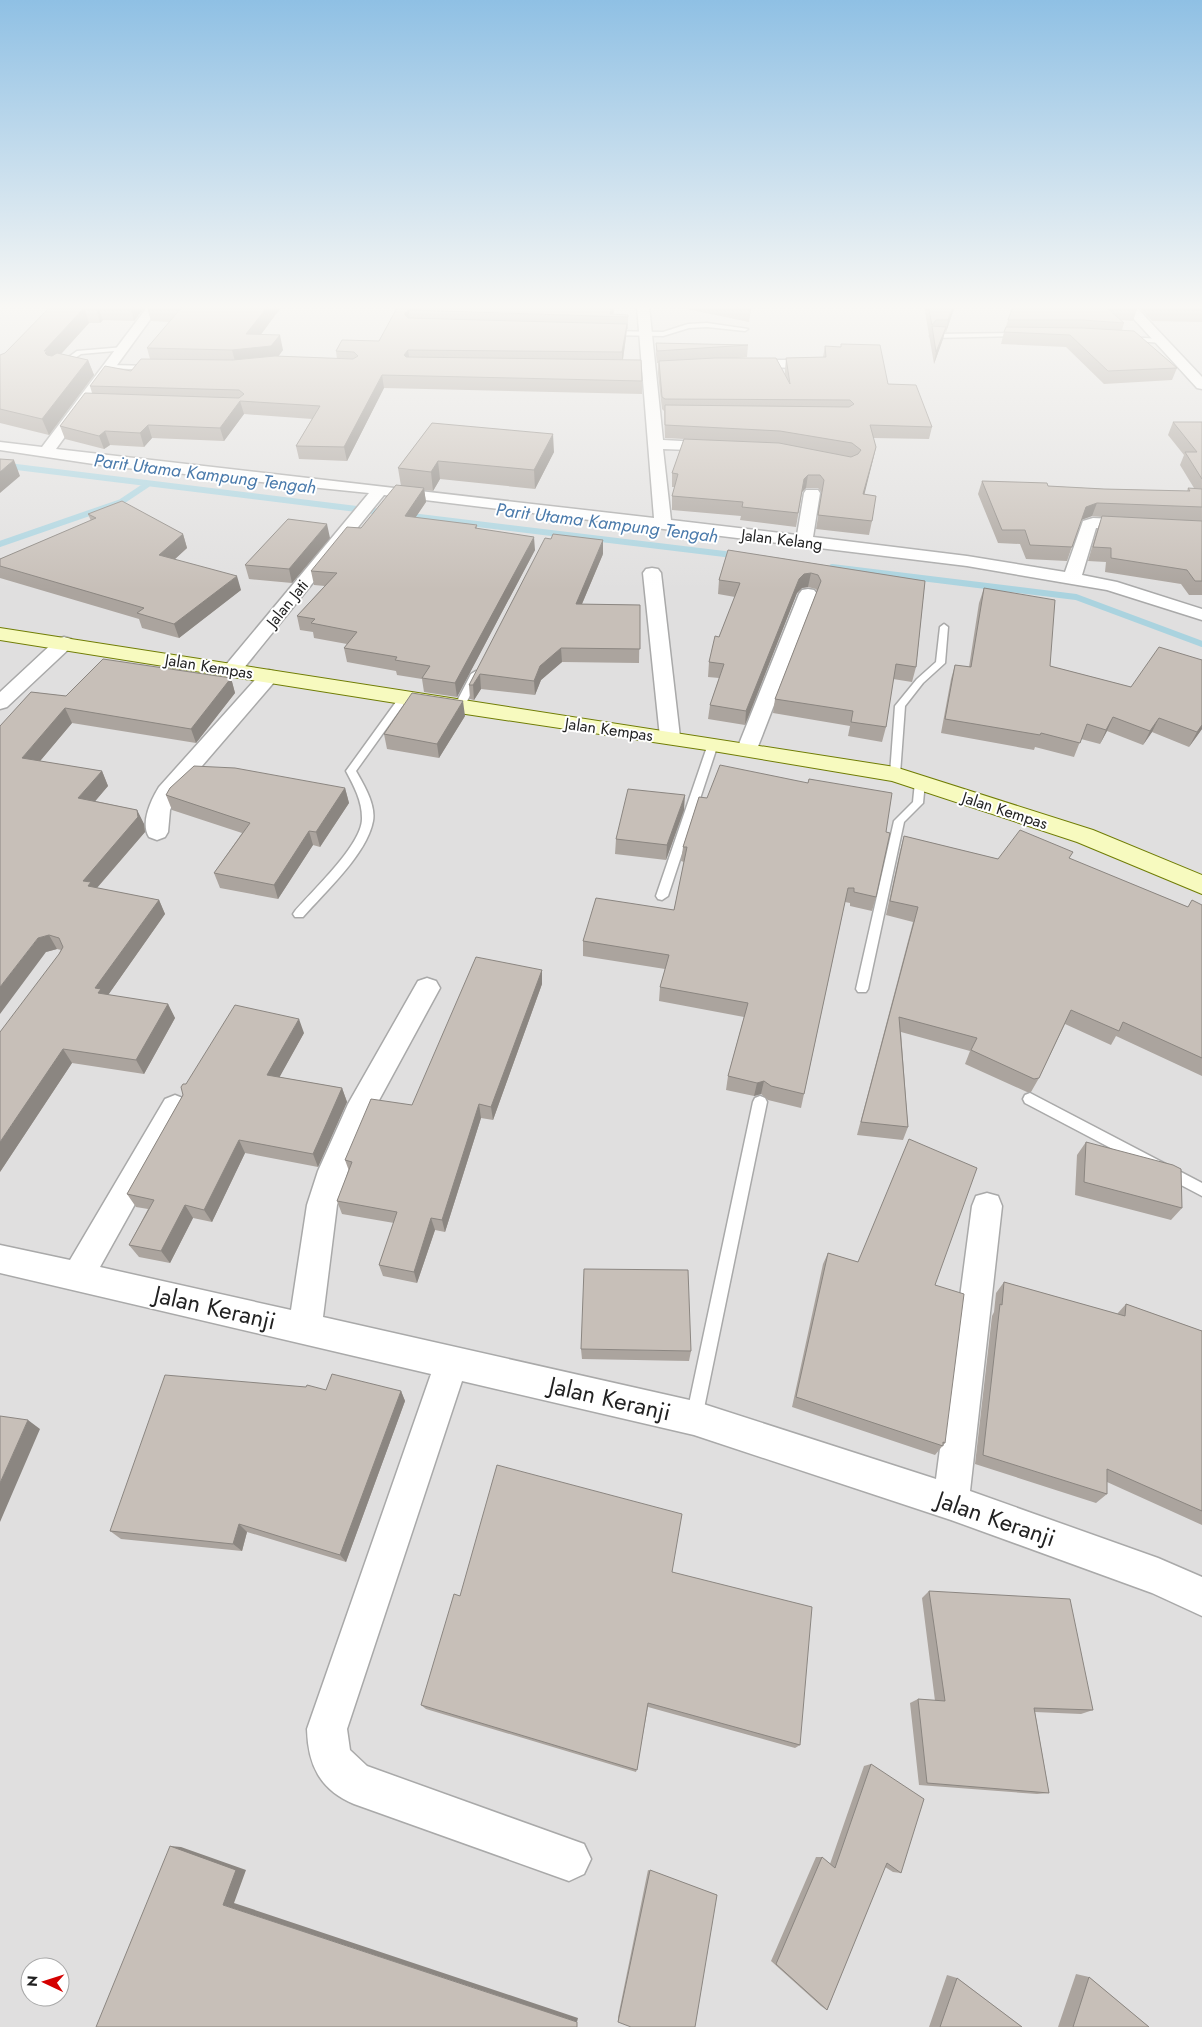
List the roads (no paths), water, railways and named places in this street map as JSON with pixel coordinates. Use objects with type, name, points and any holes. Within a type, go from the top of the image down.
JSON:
[{"type":"street","points":[[46,452],[89,401]]},
{"type":"street","points":[[656,401],[659,415],[657,444],[663,525]]},
{"type":"street","points":[[657,444],[732,447]]},
{"type":"street","name":"Jalan Kelang","points":[[0,446],[106,461],[380,490],[966,561],[1111,586],[1202,615]]},
{"type":"street","name":"Jalan Jati","points":[[232,670],[380,490]]},
{"type":"street","points":[[804,542],[812,493]]},
{"type":"street","points":[[1072,578],[1089,524],[1202,528]]},
{"type":"street","points":[[652,573],[670,738]]},
{"type":"street","points":[[747,750],[808,594]]},
{"type":"street","name":"Jalan Kempas","points":[[0,634],[459,707],[713,744],[895,774],[1085,836],[1202,885]]},
{"type":"street","points":[[0,703],[64,643]]},
{"type":"street","points":[[157,832],[159,810],[167,792],[269,676]]},
{"type":"street","points":[[305,1329],[322,1205],[333,1171],[358,1112],[427,988]]},
{"type":"street","points":[[77,1277],[175,1107]]},
{"type":"street","points":[[951,1502],[987,1206]]},
{"type":"street","name":"Jalan Keranji","points":[[0,1260],[694,1418],[951,1502],[1158,1576],[1202,1597]]},
{"type":"street","points":[[452,1362],[327,1729],[328,1745],[332,1761],[342,1774],[354,1783],[569,1859]]},
{"type":"lane","points":[[895,774],[900,706],[920,681],[940,663],[944,627]]},
{"type":"lane","points":[[459,707],[482,664]]},
{"type":"lane","points":[[299,914],[359,846],[368,820],[364,793],[351,771],[404,697]]},
{"type":"lane","points":[[662,896],[713,744]]},
{"type":"lane","points":[[862,990],[899,821],[918,803],[920,782]]},
{"type":"lane","points":[[1030,1099],[1202,1190]]},
{"type":"lane","points":[[694,1418],[760,1102]]},
{"type":"waterway","name":"Parit Utama Kampung Tengah","points":[[0,465],[389,513]]},
{"type":"waterway","points":[[0,544],[121,502],[148,484]]},
{"type":"waterway","name":"Parit Utama Kampung Tengah","points":[[403,515],[741,556]]},
{"type":"waterway","name":"Parit Utama Kampung Tengah","points":[[832,567],[1076,597],[1202,644]]}]
